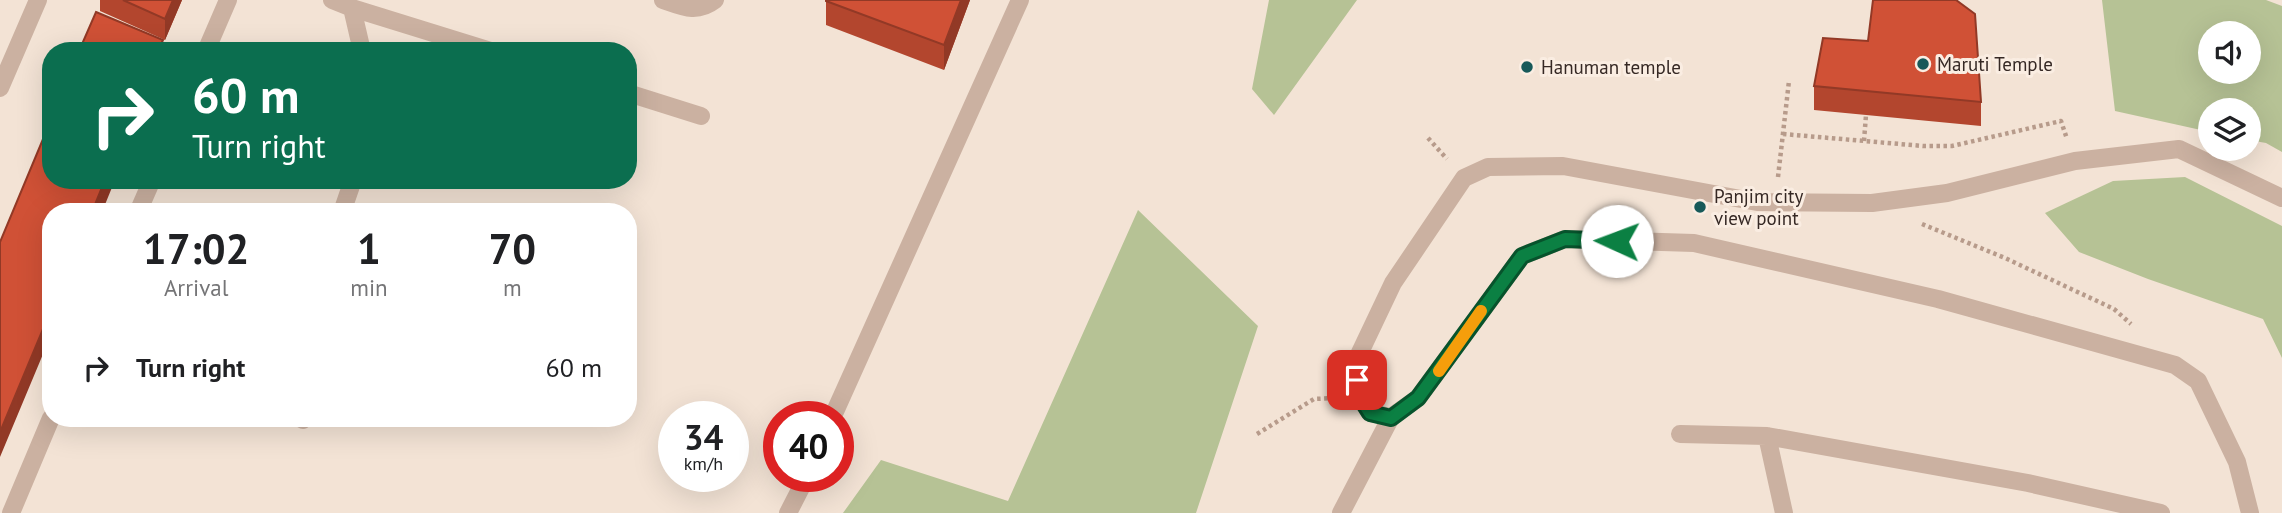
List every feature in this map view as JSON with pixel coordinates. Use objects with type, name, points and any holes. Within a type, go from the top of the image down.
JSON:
[{"type":"street","points":[[0,88],[38,0]]},
{"type":"street","points":[[210,42],[228,0]]},
{"type":"street","points":[[332,0],[462,42]]},
{"type":"street","points":[[663,0],[692,10],[703,8],[715,0]]},
{"type":"street","points":[[840,401],[1020,0]]},
{"type":"street","points":[[352,8],[360,42]]},
{"type":"street","points":[[637,96],[701,116]]},
{"type":"street","points":[[1391,418],[1370,413],[1360,397],[1355,363],[1393,283],[1464,178],[1488,167],[1563,166],[1757,202],[1872,203],[1947,193],[2075,160],[2179,149],[2282,198]]},
{"type":"street","points":[[1341,513],[1391,418],[1418,398],[1522,256],[1565,239],[1694,243],[1938,299],[2175,365],[2198,381],[2237,462],[2250,513]]},
{"type":"street","points":[[11,513],[47,427]]},
{"type":"street","points":[[1680,433],[1767,436],[2028,483],[2161,513]]},
{"type":"street","points":[[1767,436],[1784,513]]},
{"type":"street","points":[[788,513],[799,492]]},
{"type":"path","points":[[1789,81],[1778,177],[1791,177]]},
{"type":"path","points":[[1864,141],[1866,115]]},
{"type":"path","points":[[1783,135],[1952,146],[2061,121],[2075,160]]},
{"type":"path","points":[[1920,223],[2005,258],[2114,309],[2135,327]]},
{"type":"path","points":[[1257,434],[1314,400],[1360,397]]},
{"type":"green space","points":[[1269,0],[1357,0],[1274,115],[1252,89]]},
{"type":"green space","points":[[2102,0],[2266,0],[2282,6],[2282,152],[2261,142],[2261,98],[2198,98],[2198,129],[2115,111]]},
{"type":"green space","points":[[2185,177],[2282,226],[2282,358],[2263,319],[2079,252],[2045,213],[2113,181]]},
{"type":"green space","points":[[1138,210],[1258,326],[1196,513],[843,513],[881,460],[1008,501]]},
{"type":"building","points":[[123,0],[173,0],[165,19]]},
{"type":"building","points":[[826,0],[961,0],[944,45]]},
{"type":"building","name":"Maruti Temple","points":[[1873,0],[1956,0],[1975,14],[1981,102],[1814,86],[1823,38],[1868,41]]},
{"type":"building","points":[[96,12],[163,40],[162,42],[83,42]]},
{"type":"building","points":[[42,142],[42,189],[101,189],[96,203],[42,203],[42,332],[0,432],[0,242]]},
{"type":"slow traffic","points":[[1439,371],[1481,311]]},
{"type":"place","name":"Maruti Temple","points":[[1923,64]]},
{"type":"place","name":"Hanuman temple","points":[[1527,67]]},
{"type":"place","name":"Panjim city view point","points":[[1700,207]]},
{"type":"route","points":[[1357,380],[1360,397],[1370,413],[1391,418],[1418,398],[1522,256],[1565,239],[1617,241]]}]
